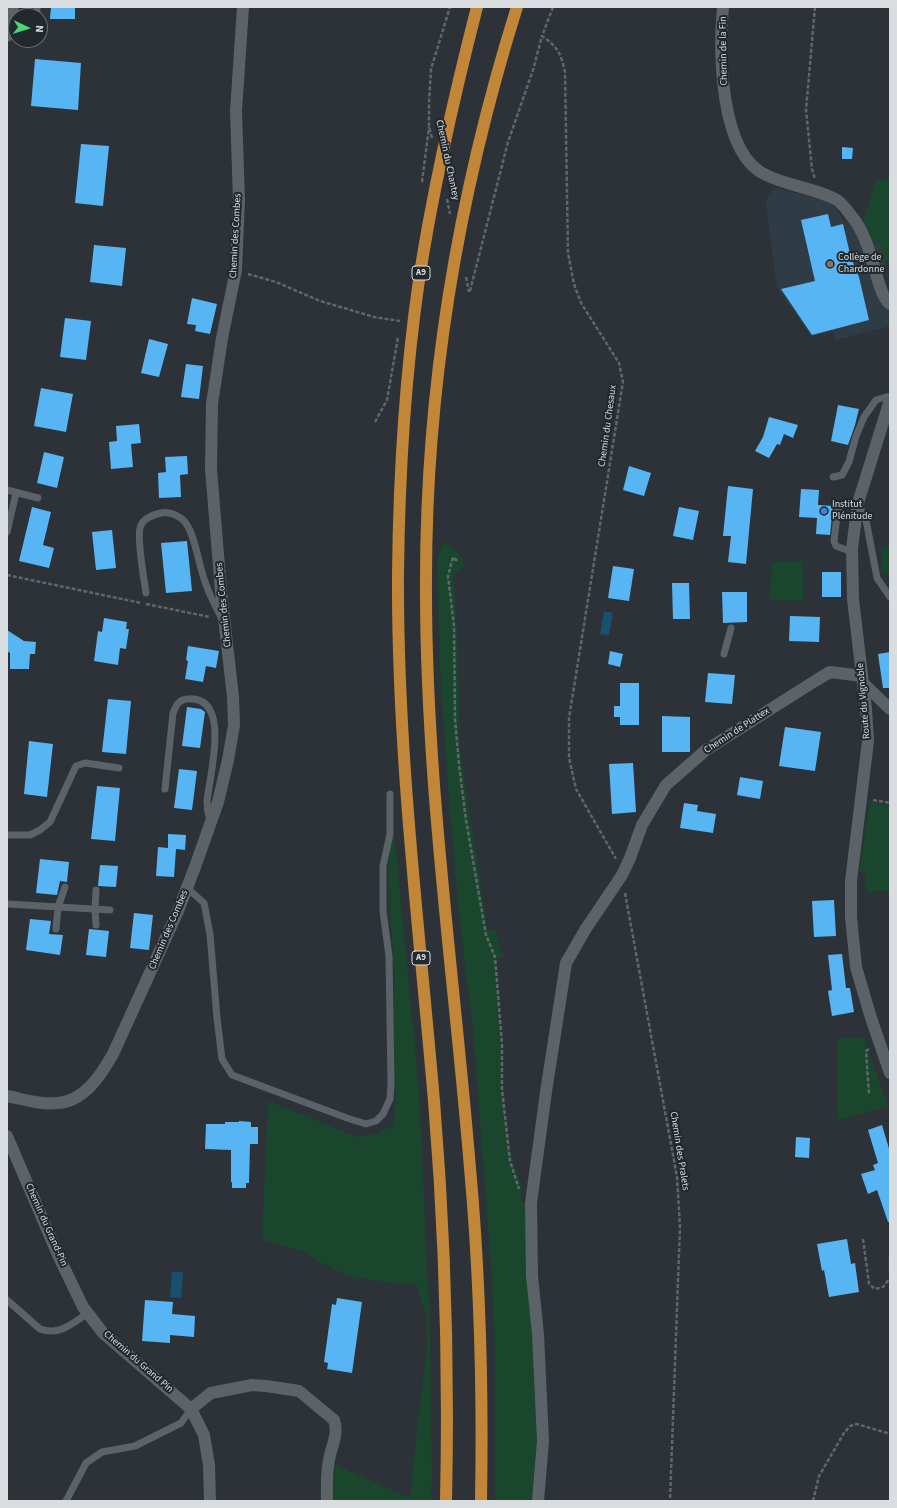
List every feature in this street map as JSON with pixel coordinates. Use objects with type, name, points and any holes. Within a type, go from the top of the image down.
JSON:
[{"type":"highway","name":"A9","points":[[446,1501],[448,1388],[443,1244],[434,1100],[401,701],[398,576],[405,414],[419,282],[447,133],[477,7]]},
{"type":"highway","points":[[481,1501],[481,1393],[475,1246],[470,1169],[434,783],[427,651],[427,520],[434,417],[449,291],[463,218],[481,138],[517,7]]},
{"type":"street","points":[[7,36],[13,7]]},
{"type":"street","name":"Chemin des Combes","points":[[7,1096],[43,1103],[58,1104],[81,1095],[102,1074],[114,1054],[187,888],[218,802],[228,760],[234,725],[233,697],[210,469],[212,404],[222,338],[236,270],[239,200],[236,111],[243,7]]},
{"type":"street","name":"Chemin de la Fin","points":[[723,7],[721,29],[722,77],[728,112],[738,146],[751,165],[765,175],[838,201],[856,221],[869,250],[883,294],[890,304]]},
{"type":"street","name":"Route du Vignoble","points":[[890,400],[858,503],[852,552],[853,599],[868,741],[851,881],[851,917],[856,967],[887,1058],[890,1073]]},
{"type":"street","name":"Chemin de Plattex","points":[[538,1501],[543,1441],[538,1334],[532,1276],[531,1203],[566,963],[585,930],[622,875],[642,825],[666,785],[706,750],[815,680],[830,672],[862,679]]},
{"type":"street","points":[[862,679],[890,709]]},
{"type":"street","name":"Chemin du Grand-Pin","points":[[7,1136],[58,1255],[83,1307],[88,1313]]},
{"type":"street","name":"Chemin du Grand Pin","points":[[88,1313],[103,1333],[191,1409]]},
{"type":"street","points":[[210,1501],[209,1465],[204,1435],[191,1409],[211,1394],[252,1385],[299,1392],[334,1420],[334,1440],[329,1461],[328,1501]]},
{"type":"lane","points":[[833,477],[842,475],[849,462],[856,436],[864,417],[876,400],[890,396]]},
{"type":"lane","points":[[7,490],[38,498]]},
{"type":"lane","points":[[7,532],[16,493]]},
{"type":"lane","points":[[858,503],[866,520],[877,578],[890,597]]},
{"type":"lane","points":[[838,507],[834,541],[836,546],[852,552]]},
{"type":"lane","points":[[146,593],[139,540],[140,528],[145,519],[155,514],[165,512],[176,515],[186,523],[193,539],[210,596],[225,624]]},
{"type":"lane","points":[[724,654],[731,628]]},
{"type":"lane","points":[[165,788],[173,713],[177,703],[183,699],[204,702],[212,713],[214,723],[213,762],[207,803],[211,822]]},
{"type":"lane","points":[[7,835],[30,835],[40,830],[50,822],[76,766],[85,763],[119,768]]},
{"type":"lane","points":[[187,888],[204,903],[210,934],[216,1018],[222,1059],[232,1075],[347,1118],[366,1124],[376,1121],[383,1114],[390,1099],[392,1084],[389,956],[383,911],[383,866],[390,834],[390,794]]},
{"type":"lane","points":[[56,929],[58,907],[65,887]]},
{"type":"lane","points":[[96,890],[96,924]]},
{"type":"lane","points":[[7,904],[110,910]]},
{"type":"lane","points":[[7,1300],[40,1329],[46,1331],[54,1332],[63,1330],[88,1313]]},
{"type":"lane","points":[[66,1501],[86,1463],[102,1452],[135,1446],[181,1423],[191,1409]]},
{"type":"path","name":"Chemin du Chantey","points":[[433,142],[429,126],[431,69],[450,7]]},
{"type":"path","points":[[464,270],[470,292],[508,142],[533,70],[542,36],[553,7]]},
{"type":"path","points":[[815,7],[806,110],[812,169],[819,193]]},
{"type":"path","name":"Chemin du Chesaux","points":[[542,36],[553,43],[562,58],[565,72],[568,253],[574,284],[582,303],[619,363],[623,382],[569,718],[569,758],[576,789],[615,856]]},
{"type":"path","name":"Chemin du Chantey","points":[[446,194],[451,217]]},
{"type":"path","points":[[236,270],[276,282],[320,301],[374,316],[400,321]]},
{"type":"path","points":[[457,561],[452,558],[448,576],[454,626],[455,719],[459,765],[466,820],[484,928],[495,958],[502,1044],[502,1089],[510,1161],[524,1201],[531,1203]]},
{"type":"path","points":[[7,575],[210,617],[213,621]]},
{"type":"path","points":[[862,798],[890,803]]},
{"type":"path","name":"Chemin des Pralets","points":[[615,856],[622,875],[677,1176],[680,1226],[670,1501]]},
{"type":"path","points":[[869,1094],[866,1050],[871,1048]]},
{"type":"path","points":[[863,1239],[870,1284],[875,1289],[883,1287],[890,1278]]},
{"type":"path","points":[[890,1256],[890,1273]]},
{"type":"path","points":[[813,1501],[820,1476],[844,1433],[850,1426],[857,1424],[890,1434]]},
{"type":"shaded area","name":"Collège de Chardonne","points":[[779,188],[825,201],[834,207],[845,222],[859,219],[867,226],[870,240],[880,243],[884,259],[886,259],[882,273],[890,297],[890,326],[835,340],[833,331],[811,336],[777,288],[766,203],[768,195],[773,190]]},
{"type":"green space","points":[[876,179],[890,180],[890,261],[884,259],[880,243],[870,240],[867,226],[863,223]]},
{"type":"green space","points":[[443,542],[458,553],[465,566],[453,574],[458,637],[460,749],[488,931],[496,930],[503,958],[495,958],[502,1044],[502,1089],[509,1149],[522,1188],[521,1203],[531,1203],[538,1334],[538,1501],[495,1501],[495,1354],[491,1266],[473,1031],[459,914],[446,764],[440,667],[437,559]]},
{"type":"green space","points":[[881,547],[890,548],[890,573],[881,573]]},
{"type":"green space","points":[[772,562],[803,562],[803,601],[770,600]]},
{"type":"green space","points":[[870,802],[890,805],[890,891],[866,891],[865,872],[859,871]]},
{"type":"green space","points":[[392,837],[395,839],[419,1090],[430,1321],[431,1501],[333,1501],[332,1482],[334,1464],[410,1498],[427,1348],[427,1320],[416,1283],[404,1285],[348,1276],[310,1257],[306,1252],[265,1241],[262,1235],[268,1101],[357,1137],[376,1134],[394,1125],[396,1092],[394,1081],[392,1000],[395,982],[388,870]]},
{"type":"green space","points":[[837,1038],[864,1038],[888,1106],[844,1119],[837,1119]]},
{"type":"water","points":[[604,611],[613,613],[609,635],[600,634]]},
{"type":"water","points":[[172,1272],[183,1272],[181,1298],[170,1297]]},
{"type":"building","points":[[51,7],[75,7],[75,19],[50,19]]},
{"type":"building","points":[[35,59],[81,63],[78,110],[31,106]]},
{"type":"building","points":[[81,144],[109,146],[103,206],[75,203]]},
{"type":"building","points":[[842,147],[853,148],[852,159],[842,159]]},
{"type":"building","points":[[828,214],[831,227],[843,224],[851,258],[859,277],[869,320],[812,335],[781,289],[815,281],[801,220]]},
{"type":"building","points":[[94,245],[126,248],[122,286],[90,282]]},
{"type":"building","points":[[192,298],[217,304],[210,334],[195,331],[196,325],[187,324]]},
{"type":"building","points":[[65,318],[91,321],[86,360],[60,357]]},
{"type":"building","points":[[149,339],[168,344],[159,377],[141,373]]},
{"type":"building","points":[[186,364],[203,366],[199,399],[181,397]]},
{"type":"building","points":[[41,388],[73,394],[66,432],[34,426]]},
{"type":"building","points":[[838,405],[859,409],[848,445],[831,441]]},
{"type":"building","points":[[769,417],[798,425],[793,438],[784,434],[780,445],[777,444],[769,458],[755,451],[763,437]]},
{"type":"building","points":[[139,424],[141,443],[131,444],[133,467],[111,469],[109,442],[117,441],[116,426]]},
{"type":"building","points":[[44,452],[64,457],[57,488],[37,483]]},
{"type":"building","points":[[187,456],[188,474],[180,475],[181,497],[159,498],[158,473],[166,472],[165,457]]},
{"type":"building","points":[[629,466],[651,473],[644,496],[623,490]]},
{"type":"building","points":[[728,486],[753,489],[746,564],[728,562],[731,536],[723,536]]},
{"type":"building","points":[[801,489],[819,490],[818,505],[833,506],[830,535],[816,534],[817,518],[799,517]]},
{"type":"building","points":[[32,507],[51,512],[43,545],[54,548],[49,568],[19,561]]},
{"type":"building","points":[[679,507],[699,511],[693,540],[673,536]]},
{"type":"building","points":[[112,530],[116,568],[96,570],[92,532]]},
{"type":"building","points":[[187,541],[192,591],[166,593],[161,543]]},
{"type":"building","points":[[613,566],[634,569],[629,601],[608,598]]},
{"type":"building","points":[[822,572],[841,572],[841,597],[822,597]]},
{"type":"building","points":[[672,583],[689,583],[690,619],[673,619]]},
{"type":"building","points":[[722,592],[747,592],[747,622],[723,623]]},
{"type":"building","points":[[790,616],[820,617],[819,642],[789,641]]},
{"type":"building","points":[[104,618],[127,622],[126,629],[129,629],[126,649],[120,648],[118,665],[94,661],[98,631],[102,632]]},
{"type":"building","points":[[7,630],[24,641],[36,642],[35,654],[30,654],[29,669],[10,669],[10,653],[7,651]]},
{"type":"building","points":[[188,646],[219,651],[216,668],[206,666],[203,682],[185,679],[188,661],[186,660]]},
{"type":"building","points":[[610,651],[623,654],[620,667],[608,664]]},
{"type":"building","points":[[890,652],[890,688],[883,688],[878,654]]},
{"type":"building","points":[[708,673],[735,675],[732,704],[705,702]]},
{"type":"building","points":[[620,683],[639,683],[639,725],[620,725],[620,717],[614,717],[614,706],[620,706]]},
{"type":"building","points":[[108,699],[131,701],[126,754],[102,752]]},
{"type":"building","points":[[187,707],[201,709],[205,712],[200,748],[182,746]]},
{"type":"building","points":[[662,716],[690,717],[690,752],[662,752]]},
{"type":"building","points":[[785,727],[821,732],[815,771],[779,766]]},
{"type":"building","points":[[29,741],[53,744],[47,797],[24,794]]},
{"type":"building","points":[[633,763],[636,812],[612,814],[609,764]]},
{"type":"building","points":[[179,769],[197,771],[192,810],[174,808]]},
{"type":"building","points":[[740,777],[763,781],[760,799],[737,795]]},
{"type":"building","points":[[97,786],[120,788],[115,841],[91,839]]},
{"type":"building","points":[[684,803],[698,805],[697,811],[716,814],[713,833],[680,828]]},
{"type":"building","points":[[168,834],[186,835],[185,850],[176,849],[174,877],[156,876],[158,847],[168,848]]},
{"type":"building","points":[[40,859],[69,862],[67,882],[60,881],[57,895],[36,893]]},
{"type":"building","points":[[100,865],[118,866],[116,887],[98,886]]},
{"type":"building","points":[[834,900],[836,936],[814,937],[812,901]]},
{"type":"building","points":[[134,913],[153,915],[149,950],[130,948]]},
{"type":"building","points":[[30,919],[51,921],[49,934],[63,935],[60,955],[26,950]]},
{"type":"building","points":[[89,929],[109,931],[106,957],[86,955]]},
{"type":"building","points":[[842,954],[846,988],[850,988],[854,1012],[832,1016],[828,991],[832,990],[828,955]]},
{"type":"building","points":[[225,1122],[251,1122],[251,1127],[258,1127],[258,1144],[250,1144],[249,1183],[246,1183],[246,1188],[232,1188],[231,1150],[205,1149],[206,1124],[225,1124]]},
{"type":"building","points":[[882,1125],[890,1152],[890,1222],[888,1222],[877,1190],[868,1194],[861,1174],[875,1170],[873,1165],[878,1163],[868,1130]]},
{"type":"building","points":[[796,1137],[810,1138],[809,1158],[795,1157]]},
{"type":"building","points":[[847,1239],[851,1264],[855,1263],[859,1292],[829,1297],[817,1244]]},
{"type":"building","points":[[337,1298],[362,1302],[352,1373],[327,1369],[328,1363],[324,1362],[332,1304],[336,1305]]},
{"type":"building","points":[[145,1300],[173,1302],[172,1314],[195,1316],[194,1337],[170,1335],[170,1343],[142,1341]]},
{"type":"place","name":"Collège de Chardonne","points":[[830,264]]},
{"type":"place","name":"Institut Plénitude","points":[[824,511]]}]
